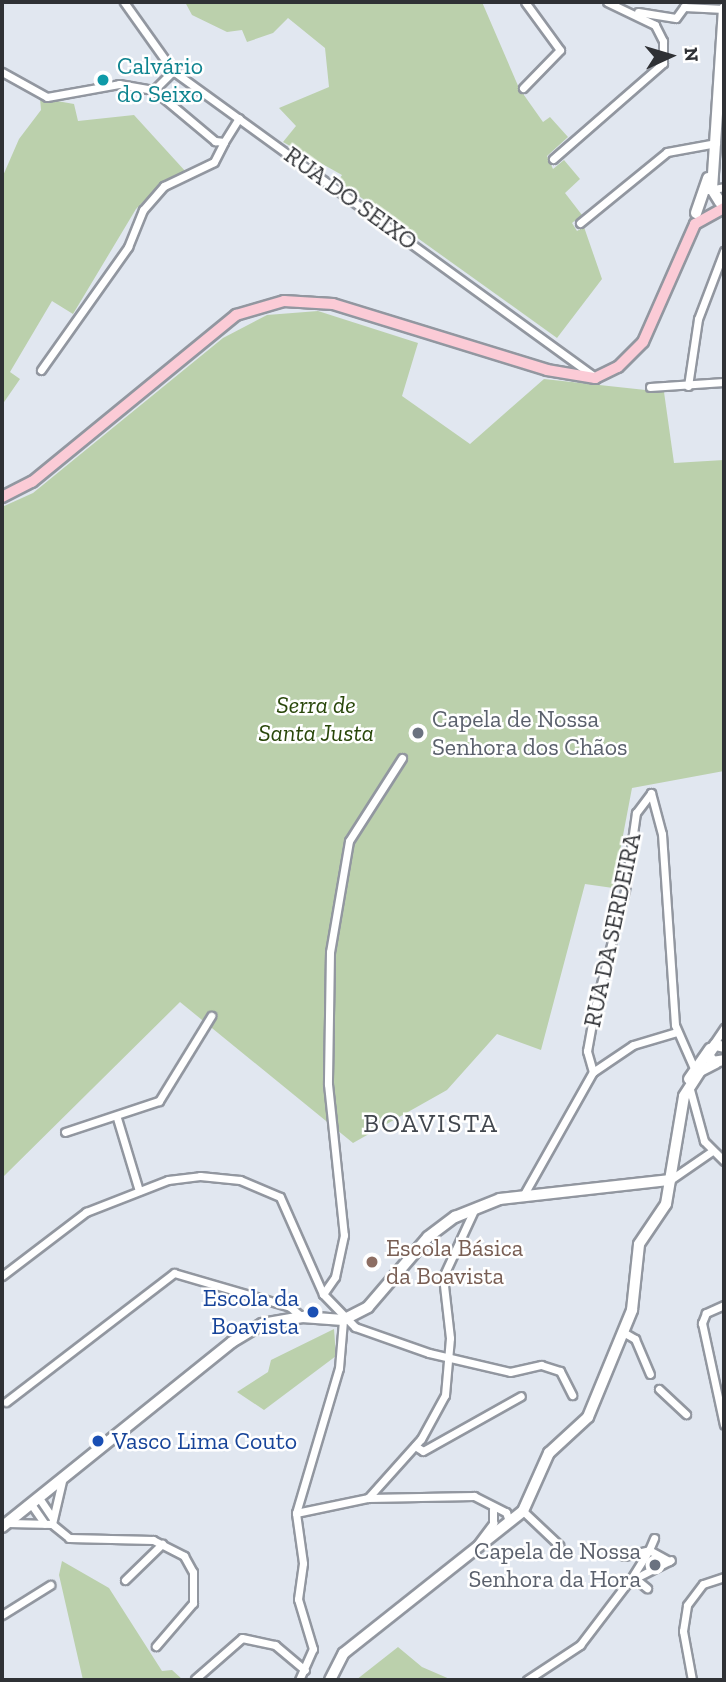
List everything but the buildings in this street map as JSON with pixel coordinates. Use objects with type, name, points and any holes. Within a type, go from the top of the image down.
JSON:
[{"type":"main road","points":[[680,254],[701,215],[723,203]]},
{"type":"main road","points":[[2,497],[32,482],[236,315],[284,301],[333,304],[547,370],[595,378],[618,367],[643,342],[696,213],[723,203]]},
{"type":"street","name":"RUA DO SEIXO","points":[[124,2],[173,71],[595,378]]},
{"type":"street","points":[[523,88],[560,50],[525,2]]},
{"type":"street","points":[[607,2],[632,12],[676,18],[684,8],[724,8],[714,163],[709,190],[696,213]]},
{"type":"street","points":[[553,159],[663,63],[659,33],[632,12]]},
{"type":"street","points":[[154,90],[173,71]]},
{"type":"street","points":[[2,72],[47,97],[118,84],[154,90],[223,142]]},
{"type":"street","points":[[41,370],[128,247],[143,210],[164,186],[214,162],[239,118]]},
{"type":"street","points":[[580,223],[667,152],[716,142]]},
{"type":"street","points":[[709,190],[724,187]]},
{"type":"street","points":[[709,190],[723,203]]},
{"type":"street","points":[[688,386],[698,319],[724,251]]},
{"type":"street","points":[[650,387],[724,382]]},
{"type":"street","points":[[323,1294],[335,1277],[344,1235],[328,1084],[330,952],[349,841],[402,758]]},
{"type":"street","name":"RUA DA SERDEIRA","points":[[523,1196],[593,1072],[633,1045],[677,1032],[662,834],[651,793],[636,813],[625,890],[595,1007],[587,1051],[593,1072]]},
{"type":"street","points":[[65,1132],[117,1118],[166,1094],[211,1016]]},
{"type":"street","points":[[523,1511],[549,1453],[588,1417],[632,1310],[639,1244],[664,1211],[689,1086],[717,1056],[724,1029]]},
{"type":"street","points":[[677,1032],[689,1064],[689,1086],[696,1121],[712,1151],[724,1161]]},
{"type":"street","points":[[689,1064],[717,1056]]},
{"type":"street","points":[[689,1064],[717,1056]]},
{"type":"street","points":[[117,1118],[139,1191]]},
{"type":"street","points":[[343,1320],[368,1307],[428,1237],[475,1208],[523,1196],[670,1180],[712,1151]]},
{"type":"street","points":[[2,1276],[77,1218],[139,1191],[200,1176],[240,1180],[280,1197],[323,1294],[343,1320],[325,1422],[296,1513],[303,1563],[298,1599],[313,1649],[299,1680]]},
{"type":"street","points":[[368,1498],[415,1446],[445,1395],[450,1354],[443,1277],[475,1208]]},
{"type":"street","points":[[6,1402],[174,1273],[278,1304],[302,1317]]},
{"type":"street","points":[[278,1304],[281,1320]]},
{"type":"street","points":[[724,1305],[706,1314],[702,1323],[724,1424]]},
{"type":"street","points":[[5,1525],[232,1342],[281,1320],[302,1317],[343,1320],[429,1353],[450,1354],[510,1372],[547,1366],[564,1375],[572,1395]]},
{"type":"street","points":[[623,1332],[635,1339],[650,1374]]},
{"type":"street","points":[[659,1389],[686,1414]]},
{"type":"street","points":[[415,1446],[423,1451],[521,1396]]},
{"type":"street","points":[[50,1522],[62,1479]]},
{"type":"street","points":[[296,1513],[368,1498],[474,1496],[501,1514]]},
{"type":"street","points":[[35,1501],[50,1522],[69,1538],[162,1544],[184,1556],[195,1587],[187,1615],[156,1646]]},
{"type":"street","points":[[472,1550],[501,1514],[523,1511]]},
{"type":"street","points":[[523,1511],[559,1545]]},
{"type":"street","points":[[330,1680],[344,1653],[472,1550],[501,1514]]},
{"type":"street","points":[[5,1525],[50,1522]]},
{"type":"street","points":[[527,1680],[580,1645],[602,1613],[632,1581],[654,1538]]},
{"type":"street","points":[[125,1580],[162,1544]]},
{"type":"street","points":[[624,1556],[649,1550],[670,1560],[632,1581]]},
{"type":"street","points":[[692,1680],[683,1630],[687,1605],[703,1584],[724,1577]]},
{"type":"street","points":[[632,1581],[647,1588]]},
{"type":"street","points":[[2,1615],[50,1585]]},
{"type":"street","points":[[195,1679],[242,1639],[275,1645],[305,1670]]},
{"type":"green space","points":[[185,2],[482,2],[519,88],[543,122],[550,117],[568,137],[547,156],[553,169],[564,160],[580,179],[565,193],[582,215],[572,223],[577,231],[584,227],[602,279],[557,338],[338,181],[342,175],[283,142],[296,126],[279,108],[329,87],[325,48],[288,18],[273,33],[247,42],[242,30],[227,32],[192,15]]},
{"type":"green space","points":[[40,98],[74,104],[78,121],[134,115],[186,172],[163,182],[136,209],[73,314],[52,301],[10,372],[20,379],[2,405],[2,178],[19,139],[41,110]]},
{"type":"green space","name":"Serra de Santa Justa","points":[[318,311],[418,343],[402,396],[470,444],[544,379],[664,392],[674,463],[724,460],[724,771],[632,788],[613,888],[585,884],[541,1050],[497,1034],[447,1090],[353,1143],[180,1002],[2,1178],[2,507],[33,493],[223,338],[267,315]]},
{"type":"green space","points":[[334,1329],[336,1356],[264,1410],[237,1392],[268,1372],[271,1360]]},
{"type":"green space","points":[[62,1561],[109,1588],[162,1671],[172,1670],[183,1680],[83,1680],[59,1575]]},
{"type":"green space","points":[[398,1647],[422,1667],[452,1680],[356,1680]]},
{"type":"place","name":"Calvário do Seixo","points":[[103,80]]},
{"type":"place","name":"Capela de Nossa Senhora dos Chãos","points":[[418,733]]},
{"type":"place","name":"Escola Básica da Boavista","points":[[372,1262]]},
{"type":"place","name":"Escola da Boavista","points":[[313,1312]]},
{"type":"place","name":"Vasco Lima Couto","points":[[98,1441]]},
{"type":"place","name":"Capela de Nossa Senhora da Hora","points":[[655,1565]]},
{"type":"district","name":"BOAVISTA","points":[[431,1124]]}]
